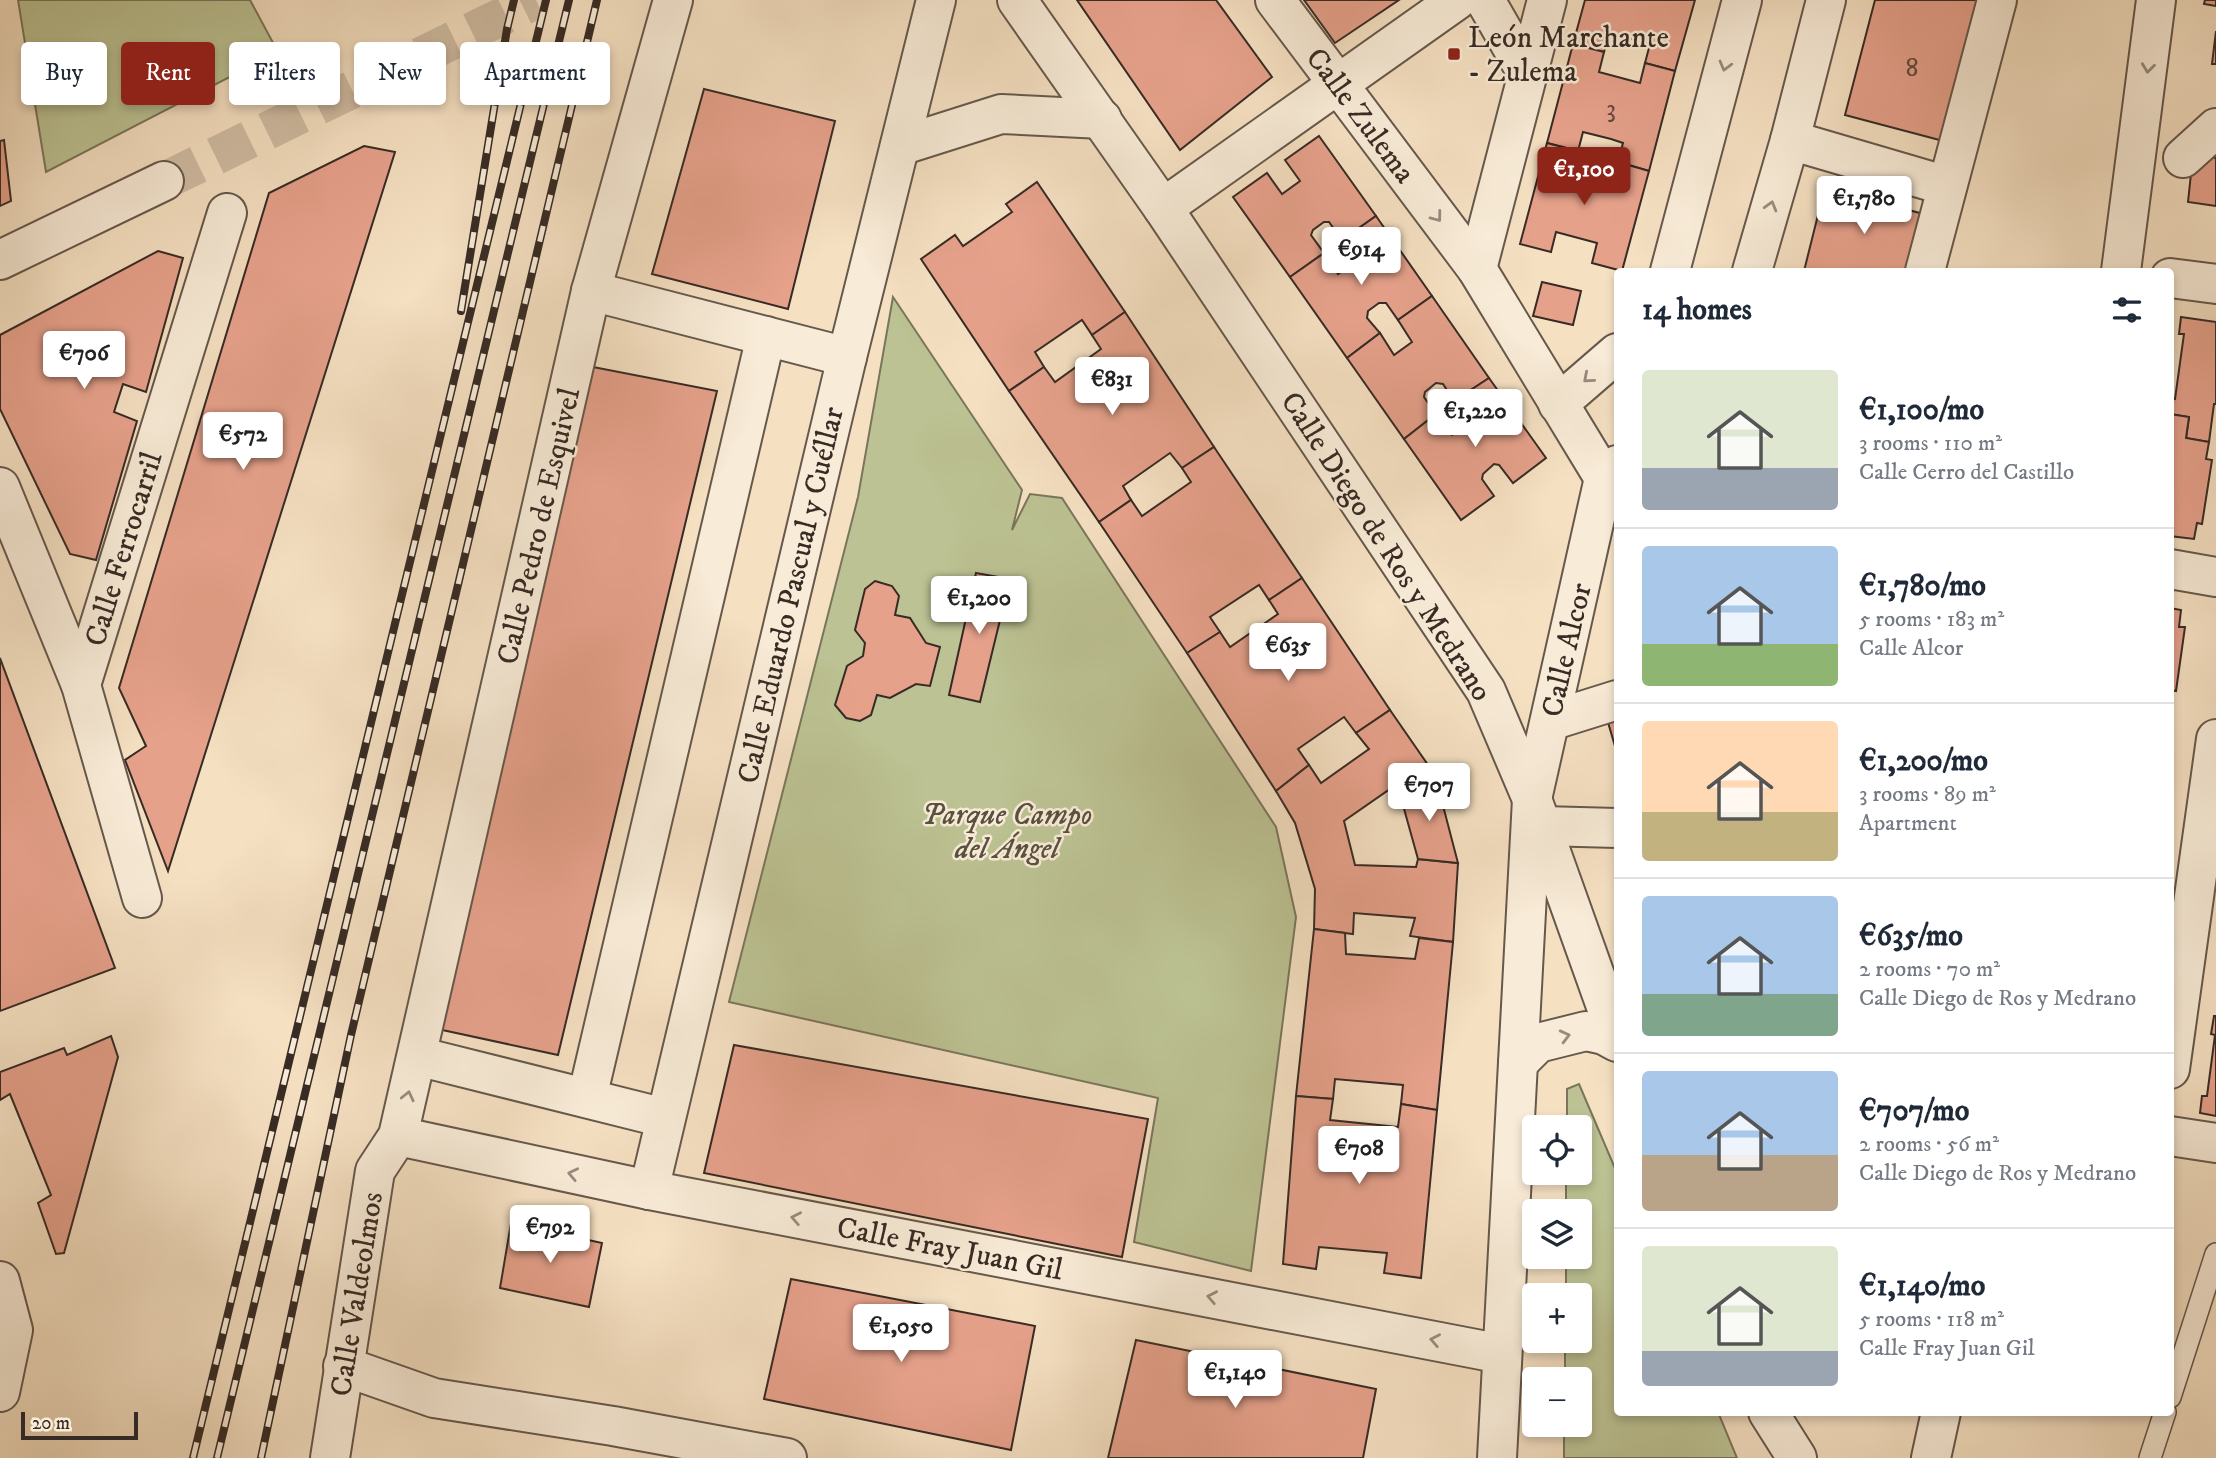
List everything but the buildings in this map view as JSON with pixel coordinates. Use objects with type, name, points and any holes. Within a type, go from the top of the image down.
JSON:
[{"type":"street","name":"Calle Pedro de Esquivel","points":[[398,1136],[591,291],[673,0]]},
{"type":"street","name":"Calle Eduardo Pascual y Cuéllar","points":[[649,1191],[847,357],[936,0]]},
{"type":"street","name":"Calle Diego de Ros y Medrano","points":[[1017,0],[1163,208],[1486,691],[1537,812],[1518,1063],[1497,1458]]},
{"type":"street","name":"Calle Zulema","points":[[1275,0],[1477,269],[1610,486]]},
{"type":"street","points":[[1163,208],[1457,0]]},
{"type":"street","points":[[1485,0],[1527,73]]},
{"type":"street","points":[[1477,269],[1547,0]]},
{"type":"street","points":[[1671,268],[1742,0]]},
{"type":"street","points":[[1753,268],[1790,140],[1826,0]]},
{"type":"street","points":[[1926,268],[1997,0]]},
{"type":"street","points":[[2123,268],[2156,0]]},
{"type":"street","points":[[900,146],[1001,114],[1102,119]]},
{"type":"street","points":[[2183,158],[2216,128]]},
{"type":"street","points":[[1790,140],[1947,186]]},
{"type":"street","points":[[0,260],[164,181]]},
{"type":"street","name":"Calle Ferrocarril","points":[[81,685],[227,213]]},
{"type":"street","points":[[2174,279],[2216,285]]},
{"type":"street","points":[[591,291],[847,357]]},
{"type":"street","points":[[587,1098],[766,336]]},
{"type":"street","points":[[1558,404],[1614,356]]},
{"type":"street","name":"Calle Alcor","points":[[1537,812],[1550,721],[1610,486]]},
{"type":"street","points":[[0,487],[81,685],[142,898]]},
{"type":"street","points":[[2174,570],[2216,577]]},
{"type":"street","points":[[1550,721],[1614,701]]},
{"type":"street","points":[[2174,1040],[2216,739]]},
{"type":"street","points":[[1537,812],[1614,827]]},
{"type":"street","points":[[1537,812],[1614,1025]]},
{"type":"street","points":[[1518,1063],[1538,1043],[1586,1031],[1604,1035],[1614,1029]]},
{"type":"street","points":[[417,1056],[665,1118]]},
{"type":"street","name":"Calle Fray Juan Gil","points":[[398,1136],[649,1191],[1502,1354]]},
{"type":"street","name":"Calle Valdeolmos","points":[[330,1458],[375,1171],[398,1136]]},
{"type":"street","points":[[2174,1137],[2216,1143]]},
{"type":"street","points":[[0,1281],[13,1330],[0,1392]]},
{"type":"street","points":[[343,1366],[434,1398],[613,1426],[787,1458]]},
{"type":"street","points":[[1771,1416],[1797,1458]]},
{"type":"street","points":[[1931,1458],[1940,1416]]},
{"type":"lane","points":[[2174,1385],[2216,1254]]},
{"type":"lane","points":[[2150,1458],[2164,1416]]},
{"type":"green space","points":[[18,0],[250,0],[273,42],[229,42],[229,77],[215,85],[215,42],[121,42],[121,105],[176,105],[46,172],[35,105],[107,105],[107,42],[25,42]]},
{"type":"green space","name":"Parque Campo del Ángel","points":[[893,297],[1022,490],[1012,530],[1030,494],[1062,498],[1276,827],[1296,917],[1251,1271],[1134,1242],[1158,1098],[729,1002],[858,497]]},
{"type":"green space","points":[[1579,1084],[1614,1166],[1614,1416],[1720,1416],[1737,1458],[1564,1458],[1564,1437],[1592,1437],[1592,1367],[1565,1367],[1565,1353],[1592,1353],[1592,1283],[1566,1283],[1566,1269],[1592,1269],[1592,1199],[1566,1199],[1566,1185],[1592,1185],[1592,1115],[1567,1115],[1567,1089]]},
{"type":"tunnel","points":[[164,181],[536,0]]},
{"type":"railway","points":[[461,311],[514,0]]},
{"type":"railway","points":[[193,1458],[546,0]]},
{"type":"railway","points":[[217,1458],[569,0]]},
{"type":"railway","points":[[261,1458],[351,1035],[597,0]]},
{"type":"place","name":"León Marchante - Zulema","points":[[1454,54]]}]
